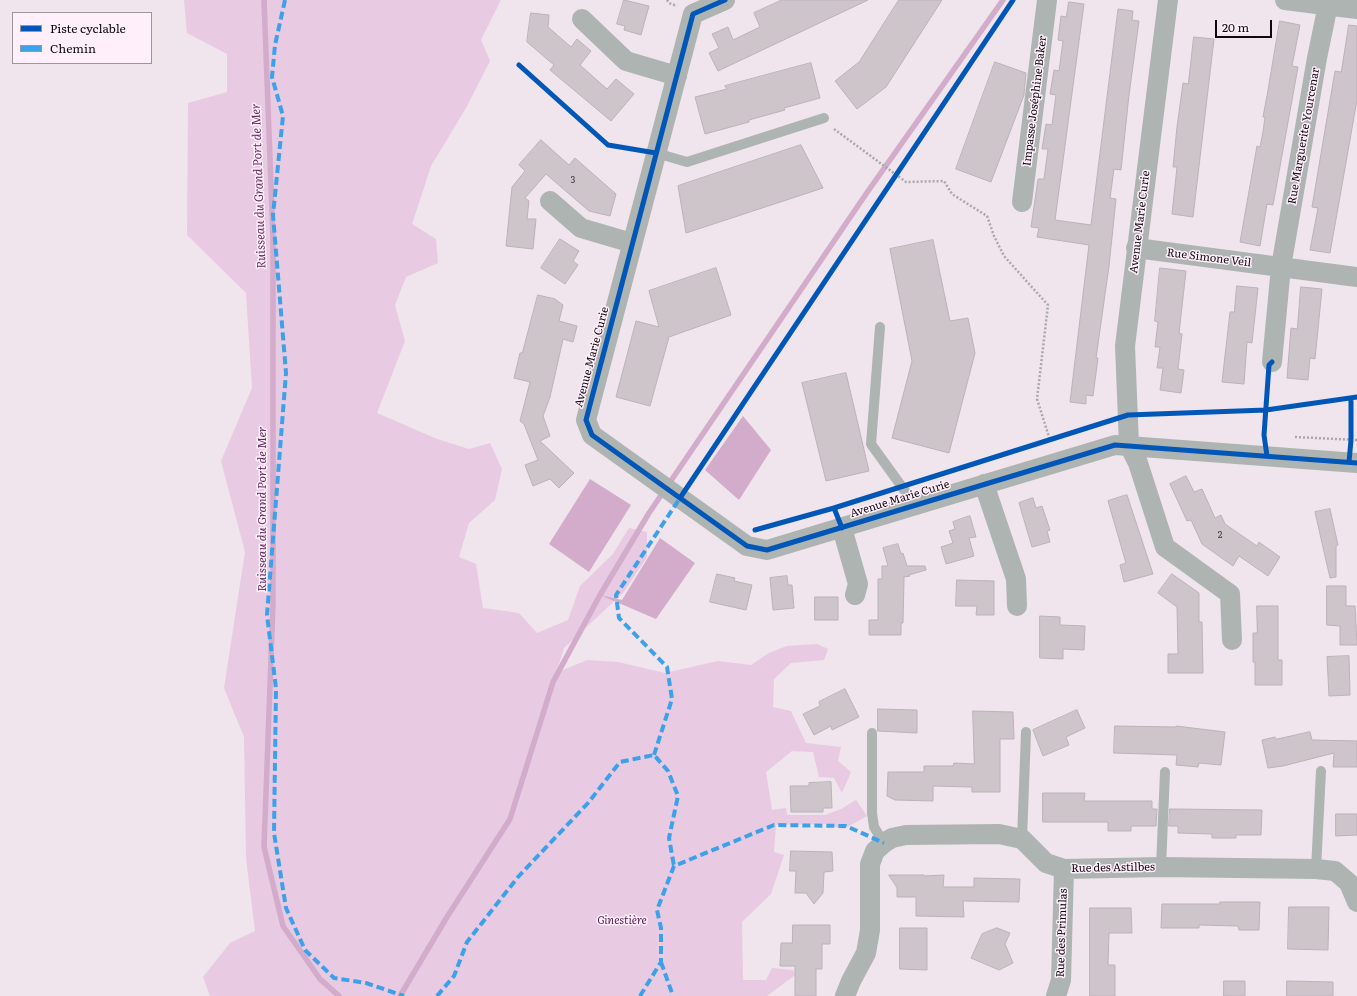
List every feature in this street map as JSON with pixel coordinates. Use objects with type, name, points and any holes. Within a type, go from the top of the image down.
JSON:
[{"type":"street","name":"Avenue Marie Curie","points":[[725,0],[693,14],[586,420],[592,435],[747,546],[767,550],[1115,445],[1353,462]]},
{"type":"street","name":"Impasse Joséphine Baker","points":[[1022,202],[1048,0]]},
{"type":"street","name":"Avenue Marie Curie","points":[[1129,445],[1125,346],[1168,0]]},
{"type":"street","points":[[1285,0],[1329,3],[1357,9]]},
{"type":"street","name":"Rue Marguerite Yourcenar","points":[[1281,267],[1317,58],[1329,3]]},
{"type":"street","points":[[582,20],[626,61],[677,76]]},
{"type":"street","points":[[550,201],[581,228],[632,243]]},
{"type":"street","name":"Rue Simone Veil","points":[[1136,248],[1357,277]]},
{"type":"street","points":[[1272,362],[1281,267]]},
{"type":"street","points":[[1129,445],[1138,463],[1165,547],[1230,594],[1232,640]]},
{"type":"street","points":[[984,484],[1016,579],[1017,606]]},
{"type":"street","points":[[842,528],[858,584],[855,595]]},
{"type":"street","points":[[845,996],[866,953],[870,930],[870,864],[875,851],[884,843],[892,838],[906,835],[999,834],[1022,839]]},
{"type":"street","name":"Rue des Astilbes","points":[[1022,839],[1046,863],[1064,869],[1161,867],[1316,869],[1334,871],[1353,882],[1357,902]]},
{"type":"street","name":"Rue des Primulas","points":[[1056,996],[1061,980],[1064,869]]},
{"type":"lane","points":[[656,153],[687,162],[824,118]]},
{"type":"lane","points":[[880,327],[871,444],[915,506]]},
{"type":"lane","points":[[872,732],[872,813],[874,827],[884,843]]},
{"type":"lane","points":[[1022,839],[1026,732]]},
{"type":"lane","points":[[1316,869],[1321,771]]},
{"type":"lane","points":[[1161,867],[1165,772]]},
{"type":"path","points":[[678,497],[1013,0]]},
{"type":"path","points":[[519,65],[608,145],[656,153]]},
{"type":"path","points":[[824,118],[834,129],[906,182],[944,181],[952,194],[987,216],[994,236],[1004,256],[1048,305],[1037,399],[1050,440]]},
{"type":"path","points":[[1267,456],[1264,435],[1269,365],[1272,362]]},
{"type":"path","points":[[1351,398],[1351,440],[1353,462]]},
{"type":"path","points":[[755,530],[805,516]]},
{"type":"green space","name":"Ginestière","points":[[184,0],[501,0],[481,40],[490,61],[466,108],[431,166],[412,224],[436,239],[438,263],[406,277],[395,305],[405,341],[377,413],[437,439],[469,449],[490,443],[502,469],[495,500],[469,523],[459,557],[476,564],[483,608],[519,613],[537,633],[568,620],[580,586],[613,554],[629,528],[647,532],[647,557],[623,593],[564,648],[556,673],[587,660],[618,662],[665,673],[718,661],[751,665],[769,653],[787,646],[817,644],[828,649],[824,660],[791,663],[774,679],[773,707],[791,711],[806,743],[841,747],[838,761],[851,772],[842,793],[834,778],[819,777],[813,752],[792,751],[766,772],[772,810],[786,808],[787,815],[825,815],[841,809],[856,800],[867,816],[844,829],[825,824],[776,825],[774,852],[784,855],[771,894],[742,922],[743,980],[766,980],[772,968],[793,970],[795,975],[767,996],[210,996],[203,977],[230,943],[255,931],[246,858],[244,737],[224,688],[245,552],[221,461],[252,388],[246,293],[187,235],[188,103],[227,92],[227,54],[187,33]]},
{"type":"shaded area","points":[[743,416],[771,450],[739,500],[705,470]]},
{"type":"shaded area","points":[[590,479],[631,505],[589,572],[549,544]]},
{"type":"shaded area","points":[[660,538],[695,563],[656,619],[600,595],[622,600]]},
{"type":"building","points":[[624,0],[649,6],[641,35],[624,30],[625,26],[617,24]]},
{"type":"building","points":[[782,0],[868,0],[718,71],[709,53],[719,48],[712,34],[728,27],[733,40],[760,27],[754,13]]},
{"type":"building","points":[[899,0],[942,0],[886,87],[857,109],[835,81],[859,62]]},
{"type":"building","points":[[1069,2],[1084,4],[1055,220],[1091,225],[1118,9],[1133,11],[1132,20],[1139,21],[1121,170],[1114,169],[1110,198],[1116,199],[1109,266],[1096,358],[1098,358],[1093,396],[1086,395],[1086,404],[1070,402],[1089,245],[1037,237],[1039,228],[1031,227],[1038,179],[1044,179],[1048,149],[1042,149],[1046,124],[1052,125],[1056,95],[1050,94],[1054,70],[1059,71],[1063,41],[1058,40],[1061,16],[1066,17]]},
{"type":"building","points":[[531,13],[549,15],[548,27],[571,47],[577,39],[591,51],[580,65],[607,89],[616,79],[634,94],[611,121],[550,70],[554,65],[527,42]]},
{"type":"building","points":[[1280,21],[1300,25],[1292,66],[1298,67],[1273,205],[1267,204],[1260,246],[1240,242],[1257,146],[1260,147],[1263,132],[1265,117],[1263,117]]},
{"type":"building","points":[[1349,25],[1357,26],[1357,100],[1330,253],[1310,250],[1318,208],[1312,207],[1335,71],[1341,72]]},
{"type":"building","points":[[1194,37],[1214,39],[1193,217],[1172,214],[1177,167],[1173,167],[1177,127],[1183,83],[1188,84]]},
{"type":"building","points":[[995,62],[1026,73],[1024,95],[991,182],[956,169]]},
{"type":"building","points":[[811,63],[820,98],[784,108],[785,110],[749,120],[749,122],[705,134],[695,97],[727,89],[725,86]]},
{"type":"building","points":[[541,140],[569,165],[575,158],[616,194],[610,216],[589,211],[546,174],[525,198],[529,201],[527,219],[536,219],[533,249],[506,246],[512,187],[525,171],[519,165]]},
{"type":"building","points":[[801,145],[823,188],[686,233],[678,186]]},
{"type":"building","points":[[560,239],[579,251],[573,261],[578,265],[565,284],[541,268]]},
{"type":"building","points":[[933,240],[950,321],[968,318],[975,353],[949,453],[892,438],[912,361],[890,249]]},
{"type":"building","points":[[716,268],[731,315],[669,337],[650,406],[616,397],[636,321],[659,327],[649,291]]},
{"type":"building","points":[[1160,268],[1186,271],[1179,333],[1182,334],[1178,369],[1184,370],[1181,393],[1160,390],[1163,368],[1157,368],[1160,347],[1155,347],[1158,322],[1155,321]]},
{"type":"building","points":[[1237,286],[1258,288],[1252,343],[1247,342],[1244,384],[1222,382],[1230,312],[1234,312]]},
{"type":"building","points":[[1301,287],[1322,289],[1315,359],[1310,358],[1308,380],[1287,378],[1291,328],[1297,329]]},
{"type":"building","points":[[538,295],[555,299],[563,305],[559,321],[577,326],[573,342],[563,339],[550,397],[543,416],[550,436],[540,441],[574,473],[559,488],[550,479],[533,486],[525,465],[538,460],[524,424],[520,421],[530,382],[514,378]]},
{"type":"building","points":[[846,373],[869,471],[826,481],[802,383]]},
{"type":"building","points":[[1186,476],[1194,492],[1202,489],[1215,518],[1221,515],[1225,524],[1257,546],[1259,542],[1280,557],[1268,576],[1239,556],[1233,566],[1202,544],[1191,520],[1187,521],[1170,484]]},
{"type":"building","points":[[1127,495],[1153,574],[1124,582],[1120,565],[1126,563],[1108,501]]},
{"type":"building","points":[[1033,498],[1036,508],[1042,506],[1050,530],[1047,531],[1050,542],[1032,547],[1019,503]]},
{"type":"building","points":[[1330,509],[1338,545],[1336,546],[1336,577],[1330,578],[1315,512]]},
{"type":"building","points":[[970,516],[976,537],[969,538],[974,556],[946,564],[941,547],[953,543],[949,531],[955,529],[953,522]]},
{"type":"building","points":[[898,544],[901,554],[903,553],[907,566],[925,566],[926,570],[904,577],[903,623],[901,623],[901,635],[869,635],[869,620],[878,620],[878,579],[882,579],[882,566],[888,566],[883,548]]},
{"type":"building","points":[[717,574],[735,578],[734,581],[752,585],[746,610],[710,602]]},
{"type":"building","points":[[1172,574],[1199,593],[1199,622],[1202,622],[1203,673],[1168,673],[1168,654],[1178,654],[1177,607],[1158,593]]},
{"type":"building","points":[[787,576],[788,585],[792,585],[794,608],[773,610],[770,578]]},
{"type":"building","points":[[957,580],[994,581],[994,615],[976,615],[977,606],[956,606]]},
{"type":"building","points":[[1327,586],[1346,586],[1346,606],[1355,606],[1357,645],[1340,645],[1340,626],[1327,625]]},
{"type":"building","points":[[815,597],[838,597],[838,620],[815,620]]},
{"type":"building","points":[[1257,606],[1278,606],[1278,660],[1282,660],[1282,685],[1255,685],[1253,633],[1257,633]]},
{"type":"building","points":[[1040,616],[1060,617],[1060,625],[1085,626],[1084,650],[1063,649],[1063,659],[1040,658]]},
{"type":"building","points":[[1349,656],[1350,695],[1329,696],[1327,657]]},
{"type":"building","points":[[845,689],[859,717],[832,730],[831,726],[814,735],[803,714],[820,706],[819,702]]},
{"type":"building","points":[[878,709],[917,710],[917,733],[878,731]]},
{"type":"building","points":[[1077,710],[1085,728],[1066,737],[1069,745],[1043,756],[1033,730]]},
{"type":"building","points":[[973,711],[1013,712],[1014,739],[1000,739],[1000,792],[972,792],[972,787],[933,786],[933,801],[895,800],[887,796],[888,772],[924,772],[924,766],[953,766],[954,763],[974,764]]},
{"type":"building","points":[[1115,726],[1176,726],[1225,732],[1221,765],[1199,763],[1198,767],[1176,765],[1177,755],[1114,753]]},
{"type":"building","points":[[1310,732],[1312,740],[1357,741],[1357,767],[1333,767],[1334,753],[1283,766],[1268,768],[1262,740],[1275,737],[1276,739]]},
{"type":"building","points":[[831,782],[832,808],[823,808],[823,812],[791,812],[790,786],[809,786],[809,783]]},
{"type":"building","points":[[1043,793],[1085,793],[1084,801],[1152,801],[1152,809],[1157,809],[1156,826],[1131,826],[1131,831],[1108,831],[1108,822],[1043,822]]},
{"type":"building","points":[[1170,809],[1262,810],[1261,835],[1236,835],[1236,838],[1212,838],[1212,834],[1178,833],[1178,826],[1169,826]]},
{"type":"building","points":[[1336,814],[1357,814],[1357,835],[1336,836]]},
{"type":"building","points":[[791,851],[832,852],[833,871],[824,872],[823,893],[814,904],[806,893],[795,893],[796,871],[790,871]]},
{"type":"building","points":[[889,875],[944,875],[943,887],[974,887],[974,878],[1020,879],[1019,902],[963,901],[964,917],[916,916],[916,897],[897,897],[897,888]]},
{"type":"building","points":[[1220,902],[1260,902],[1259,930],[1239,930],[1238,926],[1199,925],[1199,928],[1161,928],[1162,904],[1220,904]]},
{"type":"building","points":[[1289,907],[1329,907],[1328,950],[1288,949]]},
{"type":"building","points":[[1090,908],[1131,908],[1132,933],[1109,933],[1108,965],[1115,965],[1115,996],[1090,996]]},
{"type":"building","points":[[793,925],[830,925],[830,944],[822,944],[822,969],[816,969],[816,996],[795,996],[795,966],[780,966],[781,943],[792,943]]},
{"type":"building","points":[[900,928],[927,928],[927,970],[900,969]]},
{"type":"building","points":[[997,928],[1010,933],[1005,944],[1013,963],[999,970],[971,958],[982,934]]},
{"type":"building","points":[[1224,981],[1245,981],[1245,996],[1224,996]]},
{"type":"building","points":[[1287,981],[1333,982],[1333,996],[1287,996]]},
{"type":"waterway","name":"Ruisseau du Grand Port de Mer","points":[[264,0],[273,239],[273,604],[264,847],[283,926],[320,979],[339,996]]},
{"type":"waterway","points":[[400,996],[447,917],[510,819],[553,682],[600,595],[649,513],[866,194],[1003,0]]},
{"type":"marked path","points":[[285,0],[275,45],[272,77],[283,116],[273,215],[286,373],[267,615],[276,688],[274,833],[286,908],[305,950],[334,978],[366,983],[404,996]]},
{"type":"marked path","points":[[654,755],[672,699],[667,667],[619,618],[616,595],[680,498]]},
{"type":"marked path","points":[[437,996],[454,976],[467,942],[518,877],[588,803],[620,762],[654,755],[668,771],[678,796],[669,838],[674,866]]},
{"type":"marked path","points":[[640,996],[661,962],[661,928],[657,910],[674,866],[774,825],[846,826],[884,843]]},
{"type":"marked path","points":[[661,962],[673,996]]},
{"type":"cycle path","points":[[725,0],[693,14],[586,420],[592,435],[747,546],[767,550],[1115,445],[1357,463]]},
{"type":"cycle path","points":[[680,498],[1013,0]]},
{"type":"cycle path","points":[[519,65],[608,145],[656,153]]},
{"type":"cycle path","points":[[1267,456],[1264,435],[1269,365],[1272,362]]},
{"type":"cycle path","points":[[842,528],[834,508],[1128,415],[1266,410],[1357,397]]},
{"type":"cycle path","points":[[1349,462],[1351,440],[1351,398]]},
{"type":"cycle path","points":[[755,530],[834,508]]}]
